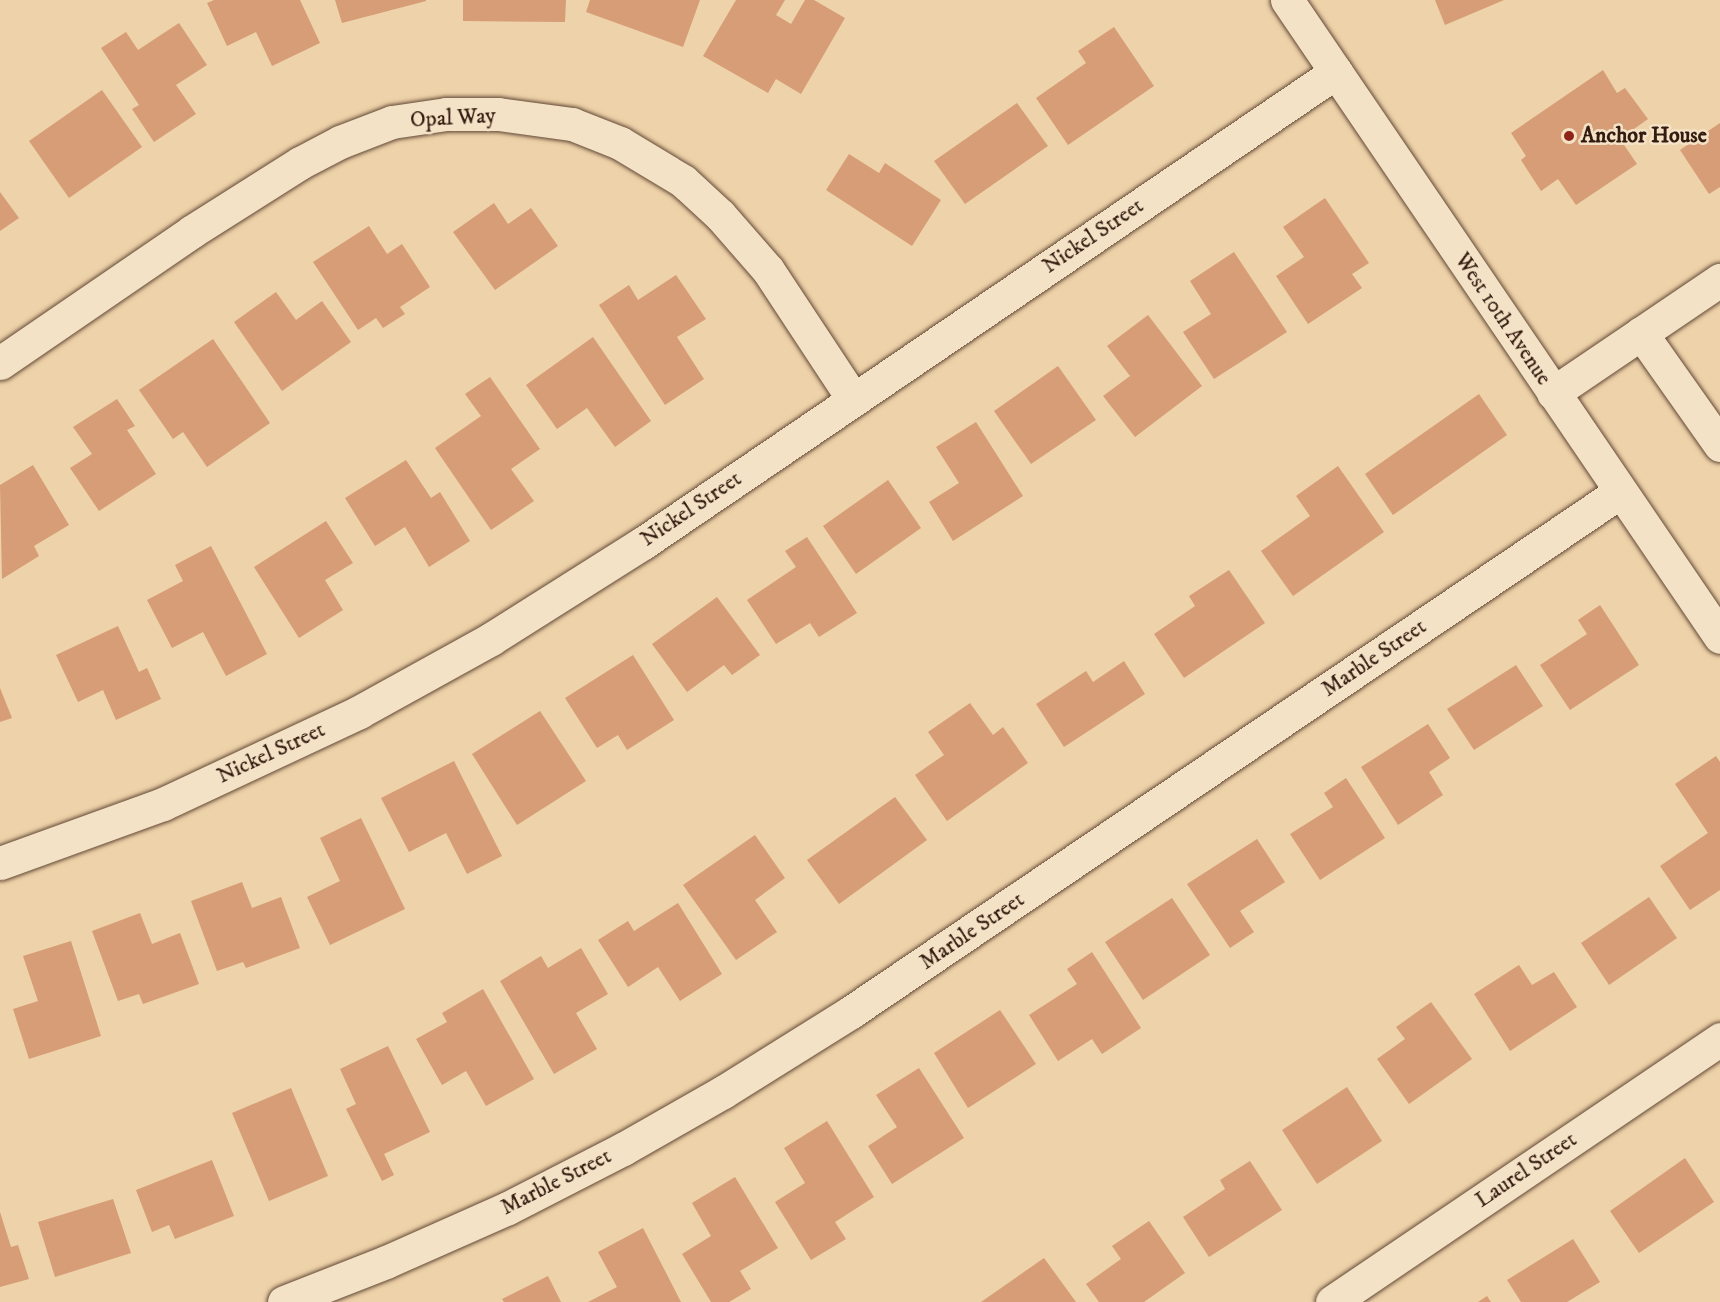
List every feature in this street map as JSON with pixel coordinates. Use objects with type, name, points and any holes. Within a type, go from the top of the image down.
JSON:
[{"type":"street","name":"West 10th Avenue","points":[[1287,0],[1720,638]]},
{"type":"street","name":"Nickel Street","points":[[0,863],[163,804],[370,707],[491,639],[624,555],[1335,72]]},
{"type":"street","name":"Opal Way","points":[[0,363],[191,232],[300,163],[340,142],[392,122],[446,114],[498,114],[572,124],[620,143],[683,181],[720,215],[768,270],[853,399]]},
{"type":"street","points":[[1553,393],[1720,280]]},
{"type":"street","points":[[1641,333],[1720,445]]},
{"type":"street","name":"Marble Street","points":[[284,1302],[386,1262],[508,1208],[623,1149],[723,1092],[851,1012],[1620,492]]},
{"type":"street","name":"Laurel Street","points":[[1332,1302],[1720,1039]]},
{"type":"building","points":[[214,0],[300,0],[320,43],[272,66],[256,32],[227,46],[207,3]]},
{"type":"building","points":[[335,0],[426,0],[426,1],[342,23]]},
{"type":"building","points":[[463,0],[566,0],[565,22],[463,21]]},
{"type":"building","points":[[590,0],[700,0],[683,47],[586,12]]},
{"type":"building","points":[[736,0],[785,0],[776,15],[791,24],[805,0],[814,0],[845,18],[801,94],[776,79],[768,93],[703,56]]},
{"type":"building","points":[[1435,0],[1504,0],[1445,25]]},
{"type":"building","points":[[179,23],[207,65],[176,85],[196,114],[154,142],[132,109],[139,105],[101,48],[126,32],[138,50]]},
{"type":"building","points":[[1114,27],[1154,86],[1068,145],[1036,98],[1086,63],[1078,51]]},
{"type":"building","name":"Anchor House","points":[[1603,70],[1617,93],[1625,88],[1648,119],[1620,139],[1637,164],[1576,205],[1558,179],[1541,191],[1521,160],[1526,156],[1511,133]]},
{"type":"building","points":[[102,90],[142,147],[69,198],[29,141]]},
{"type":"building","points":[[1017,103],[1048,146],[965,204],[934,161]]},
{"type":"building","points":[[1720,123],[1720,187],[1709,194],[1680,150]]},
{"type":"building","points":[[849,154],[879,173],[885,163],[941,200],[912,246],[826,190]]},
{"type":"building","points":[[0,192],[19,218],[0,231]]},
{"type":"building","points":[[1325,198],[1369,263],[1352,274],[1362,288],[1308,324],[1276,276],[1304,257],[1283,227]]},
{"type":"building","points":[[494,203],[508,224],[531,208],[558,246],[495,290],[453,232]]},
{"type":"building","points":[[369,226],[387,254],[402,244],[430,287],[400,307],[405,314],[383,328],[376,318],[358,330],[313,262]]},
{"type":"building","points":[[1234,252],[1287,332],[1214,379],[1183,332],[1211,314],[1190,281]]},
{"type":"building","points":[[676,275],[706,319],[677,337],[704,379],[665,405],[599,305],[629,285],[638,300]]},
{"type":"building","points":[[276,292],[296,320],[322,301],[351,342],[282,391],[234,322]]},
{"type":"building","points":[[1148,315],[1202,386],[1135,437],[1103,396],[1130,376],[1107,346]]},
{"type":"building","points":[[593,337],[651,421],[615,447],[587,408],[557,429],[526,385]]},
{"type":"building","points":[[213,339],[270,423],[207,467],[183,432],[173,439],[139,390]]},
{"type":"building","points":[[1058,366],[1096,420],[1031,464],[994,411]]},
{"type":"building","points":[[490,377],[540,449],[511,469],[534,501],[491,530],[435,448],[481,416],[465,394]]},
{"type":"building","points":[[1479,394],[1507,435],[1393,515],[1365,474]]},
{"type":"building","points":[[117,399],[135,426],[127,430],[156,474],[99,511],[70,468],[92,454],[73,427]]},
{"type":"building","points":[[976,422],[1023,496],[953,541],[929,502],[959,483],[936,447]]},
{"type":"building","points":[[406,460],[431,498],[440,492],[470,541],[429,567],[405,527],[375,546],[345,498]]},
{"type":"building","points":[[33,465],[69,525],[34,546],[39,556],[2,579],[0,485]]},
{"type":"building","points":[[1338,466],[1384,532],[1293,596],[1261,551],[1310,516],[1296,496]]},
{"type":"building","points":[[888,480],[921,528],[856,574],[823,526]]},
{"type":"building","points":[[326,521],[353,563],[325,580],[343,610],[299,638],[254,567]]},
{"type":"building","points":[[807,537],[857,613],[819,637],[810,623],[776,644],[747,600],[796,567],[785,551]]},
{"type":"building","points":[[211,546],[267,654],[226,676],[203,632],[172,648],[147,600],[183,581],[175,565]]},
{"type":"building","points":[[1229,570],[1265,623],[1184,678],[1154,634],[1195,606],[1189,596]]},
{"type":"building","points":[[717,597],[760,655],[732,675],[724,665],[687,692],[652,644]]},
{"type":"building","points":[[1600,605],[1639,665],[1570,710],[1540,665],[1587,634],[1578,620]]},
{"type":"building","points":[[118,626],[139,672],[147,668],[161,699],[116,720],[103,690],[78,702],[56,655]]},
{"type":"building","points":[[633,655],[674,720],[627,750],[618,735],[597,748],[565,698]]},
{"type":"building","points":[[1124,661],[1145,694],[1064,747],[1036,704],[1086,671],[1093,682]]},
{"type":"building","points":[[1516,665],[1543,706],[1474,750],[1447,709]]},
{"type":"building","points":[[0,688],[12,718],[0,722]]},
{"type":"building","points":[[970,703],[993,735],[1003,727],[1028,763],[947,821],[915,775],[944,755],[928,732]]},
{"type":"building","points":[[540,711],[586,781],[517,825],[472,754]]},
{"type":"building","points":[[1428,724],[1450,758],[1429,772],[1443,795],[1398,825],[1361,767]]},
{"type":"building","points":[[1716,756],[1720,762],[1720,890],[1690,910],[1660,866],[1708,833],[1675,784]]},
{"type":"building","points":[[454,761],[502,856],[467,874],[446,833],[409,852],[381,798]]},
{"type":"building","points":[[1346,778],[1385,838],[1320,880],[1290,834],[1333,807],[1324,793]]},
{"type":"building","points":[[895,797],[927,840],[839,904],[807,860]]},
{"type":"building","points":[[361,818],[405,909],[330,945],[307,897],[340,881],[320,838]]},
{"type":"building","points":[[755,835],[785,878],[755,900],[777,932],[736,960],[683,885]]},
{"type":"building","points":[[1257,839],[1285,882],[1240,911],[1254,932],[1230,948],[1187,884]]},
{"type":"building","points":[[242,882],[252,908],[281,897],[300,948],[246,968],[243,962],[217,971],[191,901]]},
{"type":"building","points":[[1649,897],[1677,938],[1609,985],[1581,943]]},
{"type":"building","points":[[1172,898],[1210,955],[1143,1000],[1105,942]]},
{"type":"building","points":[[678,903],[722,974],[680,1001],[658,967],[628,987],[598,940],[628,921],[634,931]]},
{"type":"building","points":[[140,913],[152,944],[180,933],[199,984],[143,1004],[139,994],[118,1001],[92,931]]},
{"type":"building","points":[[71,941],[101,1036],[29,1059],[13,1009],[38,1001],[23,956]]},
{"type":"building","points":[[581,948],[608,994],[576,1013],[597,1049],[554,1074],[500,981],[541,956],[548,968]]},
{"type":"building","points":[[1092,952],[1141,1028],[1102,1054],[1092,1039],[1058,1061],[1029,1015],[1077,984],[1067,969]]},
{"type":"building","points":[[1519,965],[1532,985],[1554,972],[1577,1007],[1510,1051],[1474,994]]},
{"type":"building","points":[[483,989],[534,1079],[486,1106],[466,1071],[442,1085],[416,1039],[447,1022],[442,1013]]},
{"type":"building","points":[[1431,1002],[1472,1059],[1409,1104],[1377,1059],[1405,1039],[1396,1027]]},
{"type":"building","points":[[1000,1010],[1036,1064],[968,1108],[934,1053]]},
{"type":"building","points":[[388,1046],[430,1132],[384,1154],[394,1175],[382,1181],[346,1109],[356,1104],[340,1069]]},
{"type":"building","points":[[919,1068],[964,1138],[892,1184],[868,1146],[897,1127],[876,1095]]},
{"type":"building","points":[[1347,1087],[1382,1141],[1317,1184],[1282,1130]]},
{"type":"building","points":[[291,1088],[328,1176],[269,1201],[232,1113]]},
{"type":"building","points":[[827,1121],[874,1197],[835,1222],[846,1239],[811,1260],[775,1202],[805,1183],[784,1148]]},
{"type":"building","points":[[1685,1158],[1714,1202],[1639,1253],[1610,1211]]},
{"type":"building","points":[[212,1160],[234,1216],[175,1239],[169,1225],[152,1232],[136,1190]]},
{"type":"building","points":[[1250,1161],[1282,1210],[1209,1257],[1183,1217],[1225,1189],[1220,1180]]},
{"type":"building","points":[[735,1177],[778,1248],[740,1271],[751,1289],[729,1302],[711,1302],[682,1254],[711,1236],[692,1203]]},
{"type":"building","points":[[113,1199],[131,1253],[55,1277],[38,1222]]},
{"type":"building","points":[[0,1212],[11,1247],[18,1245],[29,1279],[0,1287]]},
{"type":"building","points":[[1149,1221],[1185,1273],[1144,1302],[1099,1302],[1086,1284],[1121,1259],[1112,1246]]},
{"type":"building","points":[[643,1228],[681,1302],[588,1302],[617,1287],[598,1252]]},
{"type":"building","points":[[1573,1239],[1600,1282],[1567,1302],[1521,1302],[1507,1280]]},
{"type":"building","points":[[1044,1258],[1076,1302],[981,1302]]},
{"type":"building","points":[[548,1276],[561,1302],[504,1302],[502,1299]]},
{"type":"building","points":[[1487,1296],[1491,1302],[1478,1302]]},
{"type":"place","name":"Anchor House","points":[[1569,136]]}]
